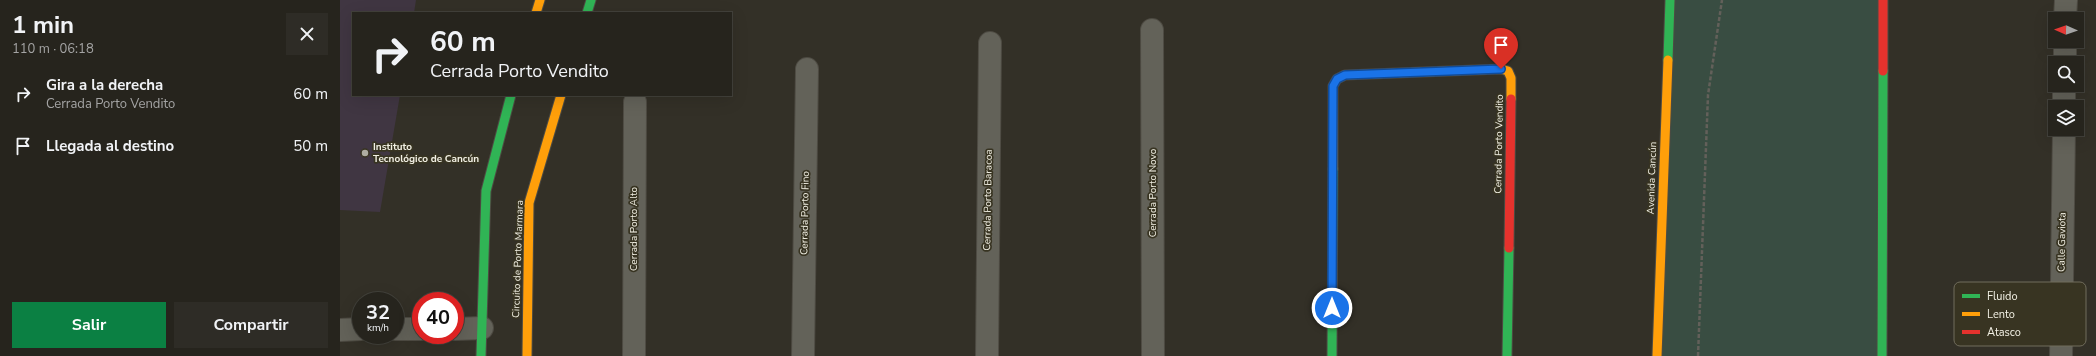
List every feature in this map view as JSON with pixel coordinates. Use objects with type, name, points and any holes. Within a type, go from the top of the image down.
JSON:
[{"type":"street","points":[[536,12],[540,0]]},
{"type":"street","points":[[587,12],[591,0]]},
{"type":"street","name":"Avenida Cancún","points":[[1657,356],[1670,0]]},
{"type":"street","points":[[1882,356],[1884,0]]},
{"type":"street","points":[[2065,12],[2066,0]]},
{"type":"street","name":"Cerrada Porto Novo","points":[[1152,30],[1153,356]]},
{"type":"street","name":"Cerrada Porto Baracoa","points":[[986,356],[990,43]]},
{"type":"street","name":"Cerrada Porto Fino","points":[[803,356],[807,69]]},
{"type":"street","name":"Cerrada Porto Vendito","points":[[1332,356],[1333,86],[1337,79],[1345,75],[1501,69],[1508,71],[1511,78],[1508,356]]},
{"type":"street","points":[[481,356],[486,191],[511,96]]},
{"type":"street","name":"Circuito de Porto Marmara","points":[[527,356],[529,203],[561,96]]},
{"type":"street","name":"Cerrada Porto Alto","points":[[634,356],[635,102]]},
{"type":"street","name":"Calle Gaviota","points":[[2062,282],[2064,136]]},
{"type":"street","points":[[464,329],[482,328]]},
{"type":"street","points":[[340,330],[352,330]]},
{"type":"street","name":"Calle Gaviota","points":[[2061,346],[2061,356]]},
{"type":"path","points":[[1698,356],[1708,95],[1722,0]]},
{"type":"shaded area","name":"Instituto Tecnológico de Cancún","points":[[340,0],[416,0],[414,12],[352,12],[352,96],[400,96],[380,212],[340,210]]},
{"type":"green space","points":[[1669,0],[1883,0],[1882,356],[1658,356]]},
{"type":"traffic: fast","points":[[587,12],[591,0]]},
{"type":"traffic: fast","points":[[1668,60],[1670,0]]},
{"type":"traffic: fast","points":[[1882,356],[1883,71]]},
{"type":"traffic: fast","points":[[481,356],[486,191],[511,96]]},
{"type":"traffic: fast","points":[[1332,356],[1333,169]]},
{"type":"traffic: fast","points":[[1507,356],[1509,248]]},
{"type":"traffic: slow","points":[[536,12],[540,0]]},
{"type":"traffic: slow","points":[[1657,356],[1668,60]]},
{"type":"traffic: slow","points":[[1333,169],[1333,86],[1337,79],[1345,75],[1501,69],[1508,71],[1511,78],[1511,99]]},
{"type":"traffic: slow","points":[[527,356],[529,203],[561,96]]},
{"type":"traffic: jam","points":[[1883,0],[1883,71]]},
{"type":"traffic: jam","points":[[1509,248],[1511,99]]},
{"type":"place","name":"Instituto Tecnológico de Cancún","points":[[365,153]]},
{"type":"route","points":[[1332,308],[1333,86],[1337,79],[1345,75],[1501,69]]}]
